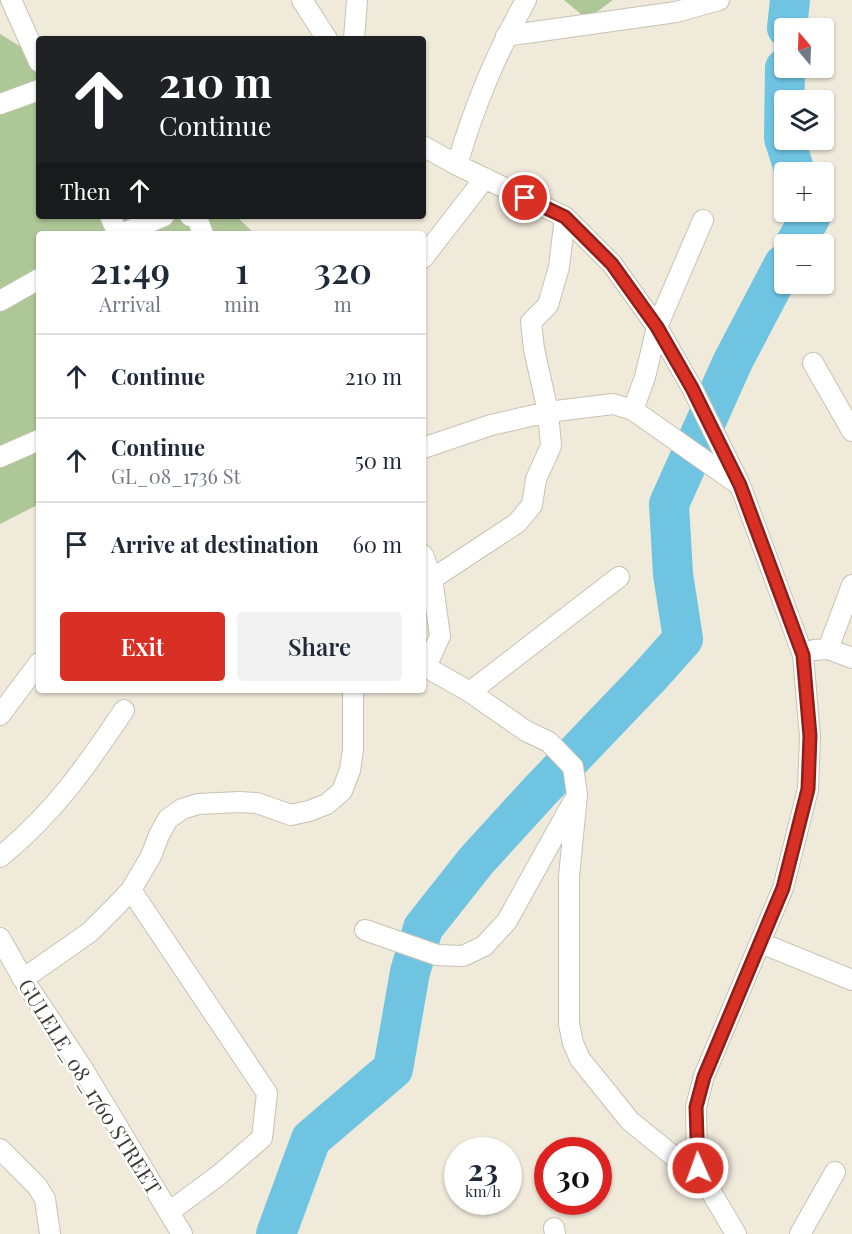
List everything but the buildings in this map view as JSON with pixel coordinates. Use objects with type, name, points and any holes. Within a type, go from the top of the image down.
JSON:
[{"type":"street","points":[[11,0],[36,55]]},
{"type":"street","points":[[302,0],[325,36]]},
{"type":"street","points":[[354,36],[357,0]]},
{"type":"street","points":[[458,165],[472,115],[506,36],[526,0]]},
{"type":"street","points":[[506,36],[676,12],[719,0]]},
{"type":"street","points":[[0,104],[36,91]]},
{"type":"street","points":[[426,148],[565,217],[612,264],[657,327],[692,388],[740,485],[803,655],[810,736],[808,789],[783,888],[704,1077],[696,1107],[698,1168],[736,1234]]},
{"type":"street","points":[[426,254],[485,178]]},
{"type":"street","points":[[432,579],[517,523],[532,504],[536,479],[551,446],[548,412],[534,349],[531,322],[548,305],[559,267],[565,217]]},
{"type":"street","points":[[127,231],[157,219]]},
{"type":"street","points":[[633,410],[645,377],[657,327],[703,220]]},
{"type":"street","points":[[0,301],[36,281]]},
{"type":"street","points":[[813,363],[852,431]]},
{"type":"street","points":[[426,447],[491,425],[548,412],[613,404],[633,410],[740,485]]},
{"type":"street","points":[[2,451],[36,441]]},
{"type":"street","points":[[426,563],[432,579],[440,636],[426,665]]},
{"type":"street","points":[[471,692],[619,578]]},
{"type":"street","points":[[828,649],[852,585]]},
{"type":"street","points":[[803,655],[816,649],[828,649],[852,658]]},
{"type":"street","points":[[0,715],[36,667]]},
{"type":"street","points":[[426,668],[471,692],[526,731],[549,742],[573,767],[578,794],[569,878],[569,1024],[573,1043],[580,1059],[630,1120],[672,1155],[698,1168]]},
{"type":"street","points":[[23,979],[90,932],[130,890],[151,856],[168,819],[182,809],[198,804],[239,802],[257,803],[291,815],[327,804],[342,791],[350,770],[353,750],[353,693]]},
{"type":"street","points":[[0,857],[57,804],[87,766],[124,710]]},
{"type":"street","points":[[365,930],[437,955],[463,956],[484,946],[507,921],[578,794]]},
{"type":"street","points":[[130,890],[267,1093],[262,1138],[219,1175],[169,1212]]},
{"type":"street","name":"GULELE_08_1760 STREET","points":[[0,938],[23,979],[81,1066],[182,1234]]},
{"type":"street","points":[[761,944],[852,980]]},
{"type":"street","points":[[0,1149],[37,1186],[45,1198],[50,1234]]},
{"type":"street","points":[[800,1234],[835,1172]]},
{"type":"green space","points":[[564,0],[613,0],[587,19]]},
{"type":"green space","points":[[0,34],[36,56],[36,219],[239,219],[252,231],[36,231],[36,506],[0,524]]},
{"type":"waterway","points":[[788,18],[790,0]]},
{"type":"waterway","points":[[785,78],[784,138],[792,162]]},
{"type":"waterway","points":[[801,234],[808,222]]},
{"type":"waterway","points":[[276,1234],[311,1139],[393,1069],[410,972],[423,928],[476,861],[683,639],[673,574],[669,504],[733,361],[774,283]]},
{"type":"route","points":[[525,198],[565,217],[612,264],[657,327],[692,388],[740,485],[803,655],[810,736],[808,789],[783,888],[704,1077],[696,1107],[698,1168]]}]
